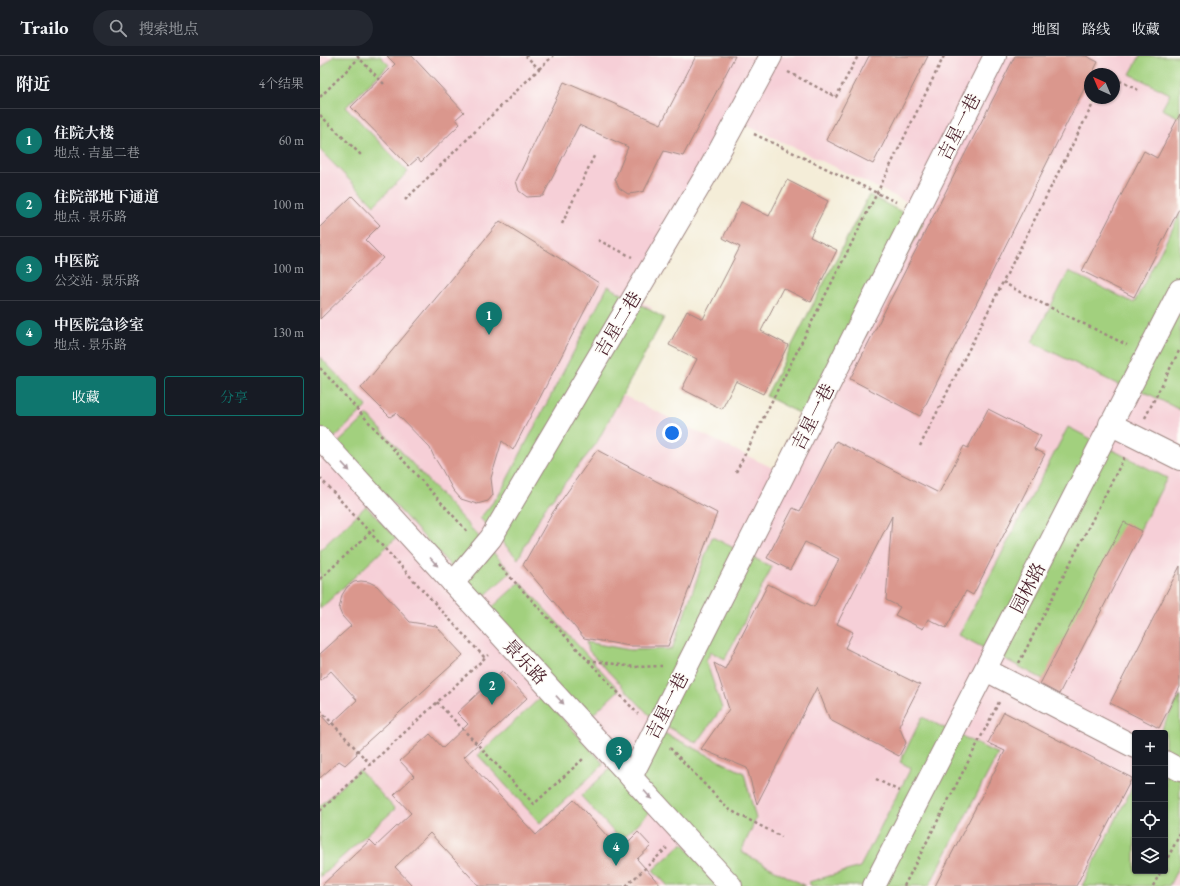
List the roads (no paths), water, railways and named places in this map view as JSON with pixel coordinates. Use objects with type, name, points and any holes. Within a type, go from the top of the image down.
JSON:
[{"type":"street","name":"吉星一巷","points":[[631,777],[995,56]]},
{"type":"street","name":"吉星二巷","points":[[453,583],[491,538],[709,170],[770,59]]},
{"type":"street","name":"园林路","points":[[874,886],[1180,290]]},
{"type":"street","points":[[1110,424],[1180,459]]},
{"type":"street","name":"景乐路","points":[[320,438],[730,886]]},
{"type":"street","points":[[986,670],[1132,745]]},
{"type":"street","points":[[1168,764],[1180,770]]},
{"type":"place","name":"住院大楼","points":[[489,335]]},
{"type":"place","name":"住院部地下通道","points":[[492,705]]},
{"type":"place","name":"中医院","points":[[619,770]]},
{"type":"place","name":"中医院急诊室","points":[[616,866]]}]
